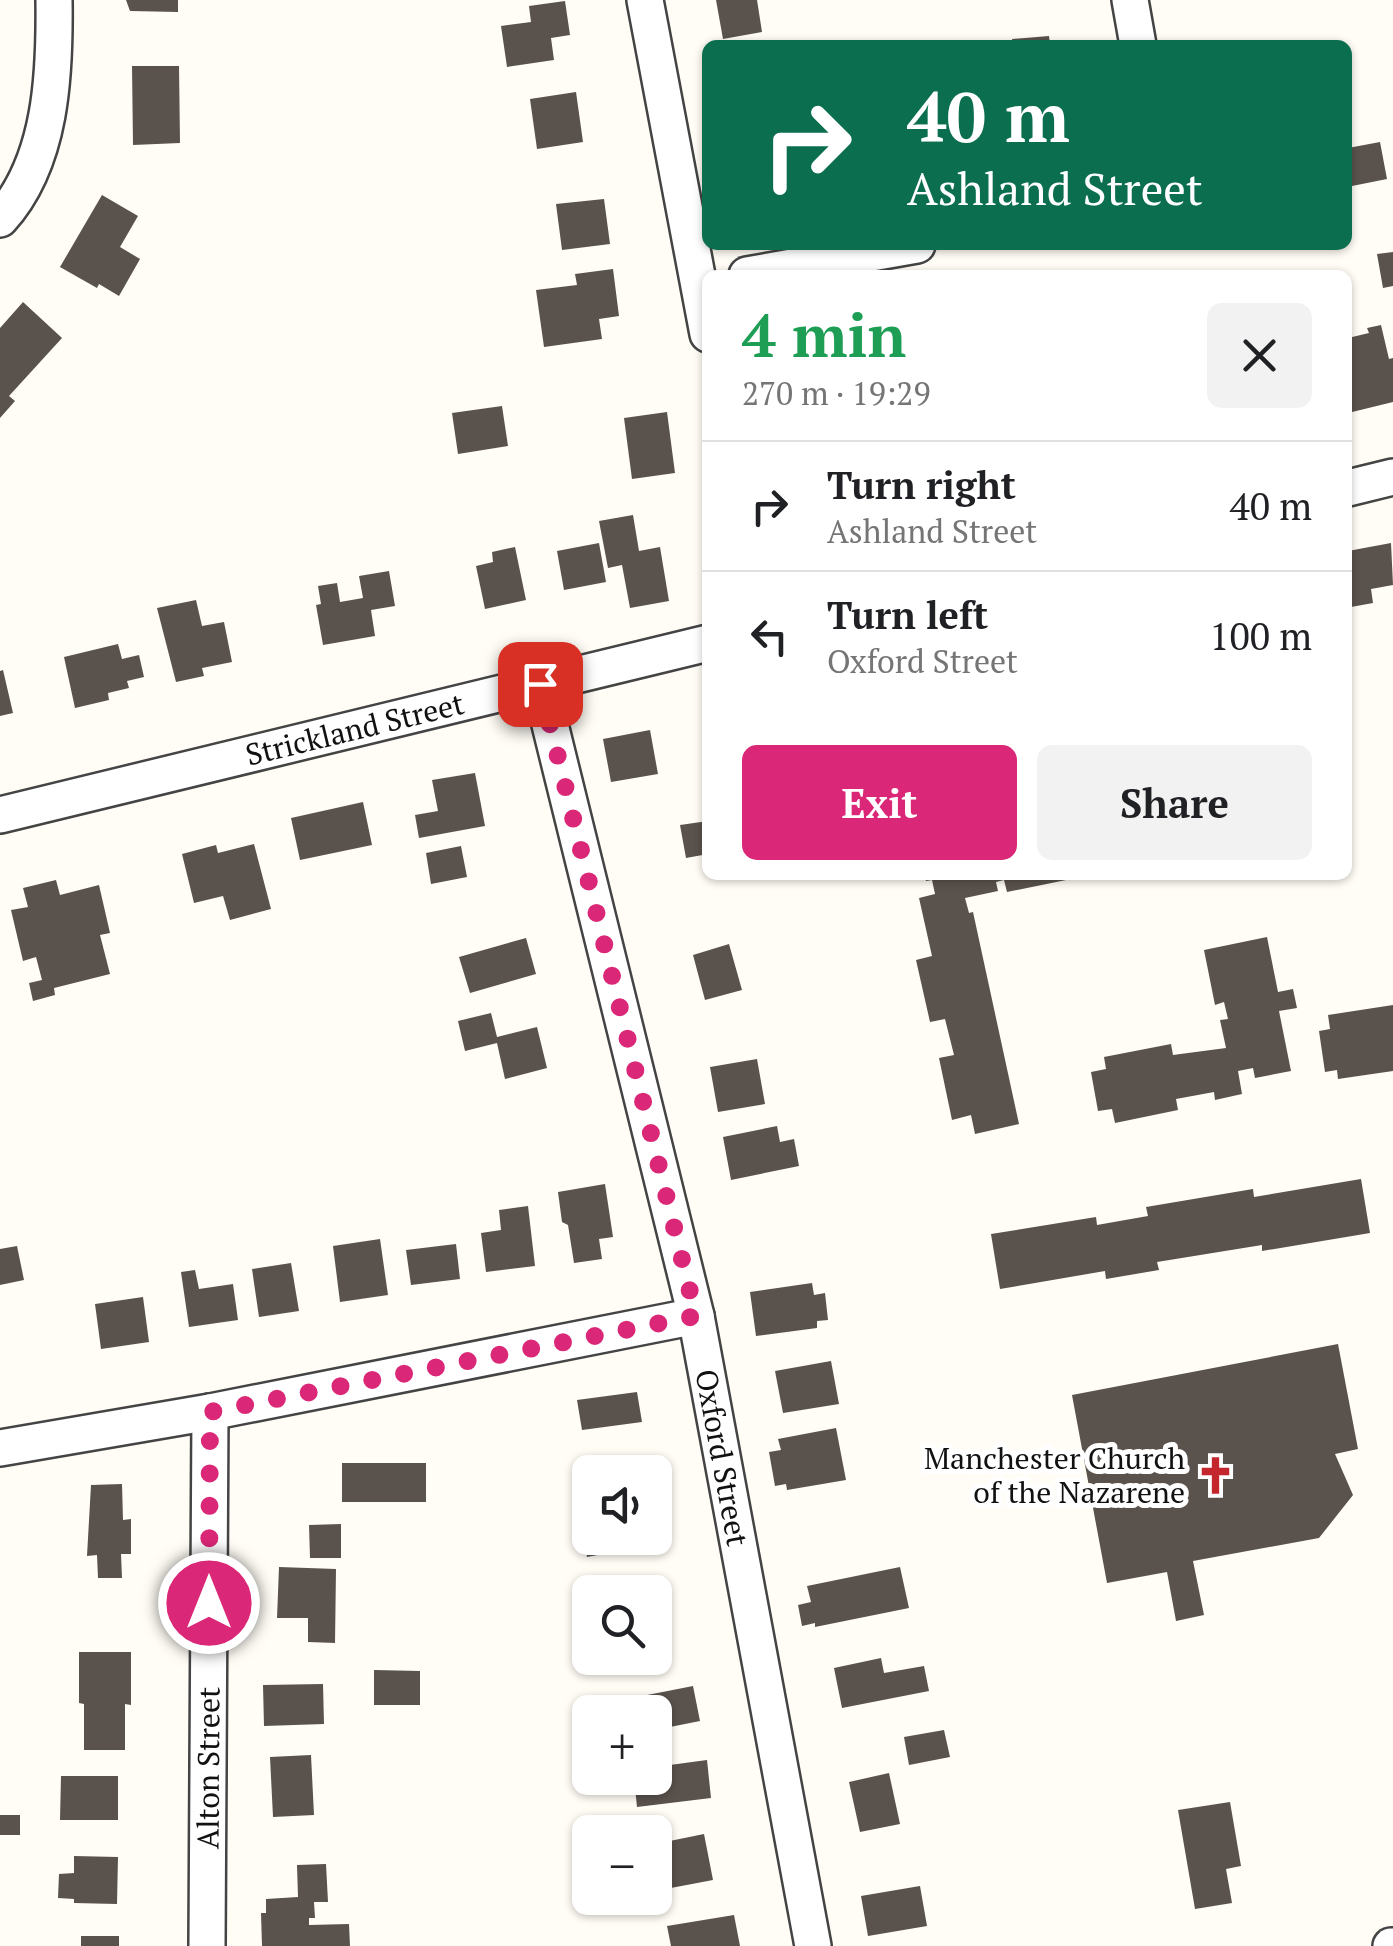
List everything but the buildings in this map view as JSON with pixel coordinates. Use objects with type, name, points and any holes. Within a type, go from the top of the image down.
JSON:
[{"type":"street","points":[[0,219],[35,162],[48,107],[54,0]]},
{"type":"street","points":[[645,0],[702,283]]},
{"type":"street","points":[[1130,0],[1137,40]]},
{"type":"street","points":[[776,270],[888,250]]},
{"type":"street","points":[[1352,487],[1393,478]]},
{"type":"street","name":"Strickland Street","points":[[0,815],[702,644]]},
{"type":"street","name":"Oxford Street","points":[[540,684],[696,1316],[813,1946]]},
{"type":"street","points":[[0,1448],[210,1412],[696,1316]]},
{"type":"street","name":"Alton Street","points":[[207,1946],[210,1412]]},
{"type":"place","name":"Manchester Church of the Nazarene","points":[[1215,1475]]},
{"type":"route","points":[[209,1603],[210,1412],[696,1316],[540,684]]}]
